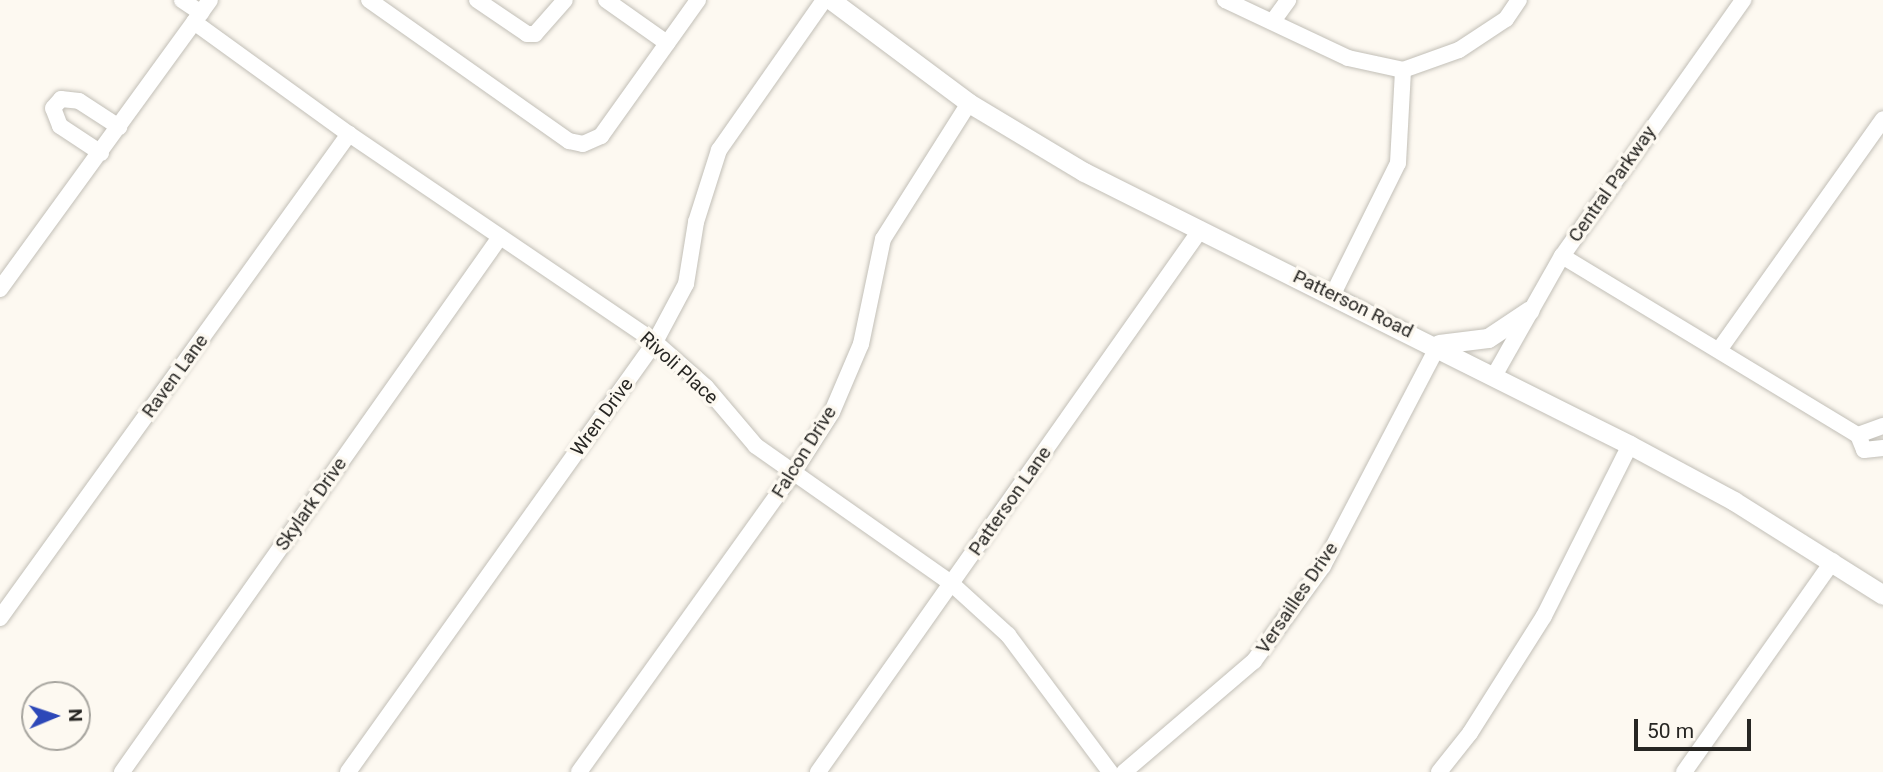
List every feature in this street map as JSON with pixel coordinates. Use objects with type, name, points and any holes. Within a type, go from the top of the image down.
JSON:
[{"type":"main road","name":"Patterson Road","points":[[831,0],[970,103],[1084,172],[1436,345],[1630,445],[1833,561],[1883,595]]},
{"type":"main road","points":[[1436,345],[1488,338],[1530,310]]},
{"type":"street","name":"Rivoli Place","points":[[182,0],[202,12],[349,134],[655,342],[706,387],[757,446],[952,584],[1008,635],[1110,772]]},
{"type":"street","points":[[369,0],[576,144],[592,143],[601,136],[698,0]]},
{"type":"street","points":[[477,0],[527,34],[536,34],[565,0]]},
{"type":"street","points":[[606,0],[667,43]]},
{"type":"street","name":"Wren Drive","points":[[348,772],[655,342],[686,284],[696,222],[719,150],[824,0]]},
{"type":"street","points":[[1225,0],[1348,58],[1403,70],[1459,50],[1506,19],[1519,0]]},
{"type":"street","points":[[1273,21],[1288,0]]},
{"type":"street","name":"Central Parkway","points":[[1494,376],[1562,256],[1743,0]]},
{"type":"street","points":[[0,289],[5,270],[101,153],[202,12]]},
{"type":"street","points":[[1333,294],[1398,163],[1403,70]]},
{"type":"street","points":[[101,153],[60,126],[53,108],[61,99],[79,101],[119,127]]},
{"type":"street","name":"Falcon Drive","points":[[579,772],[793,473],[831,412],[862,344],[883,239],[970,103]]},
{"type":"street","points":[[1719,350],[1883,119]]},
{"type":"street","name":"Raven Lane","points":[[0,618],[349,134]]},
{"type":"street","name":"Patterson Lane","points":[[818,772],[1201,229]]},
{"type":"street","name":"Skylark Drive","points":[[121,772],[500,237]]},
{"type":"street","points":[[1562,256],[1858,435],[1864,450],[1883,448]]},
{"type":"street","name":"Versailles Drive","points":[[1124,772],[1254,661],[1323,566],[1436,345]]},
{"type":"street","points":[[1858,435],[1883,426]]},
{"type":"street","points":[[1439,772],[1470,733],[1544,616],[1630,445]]},
{"type":"street","points":[[1684,772],[1833,561]]}]
